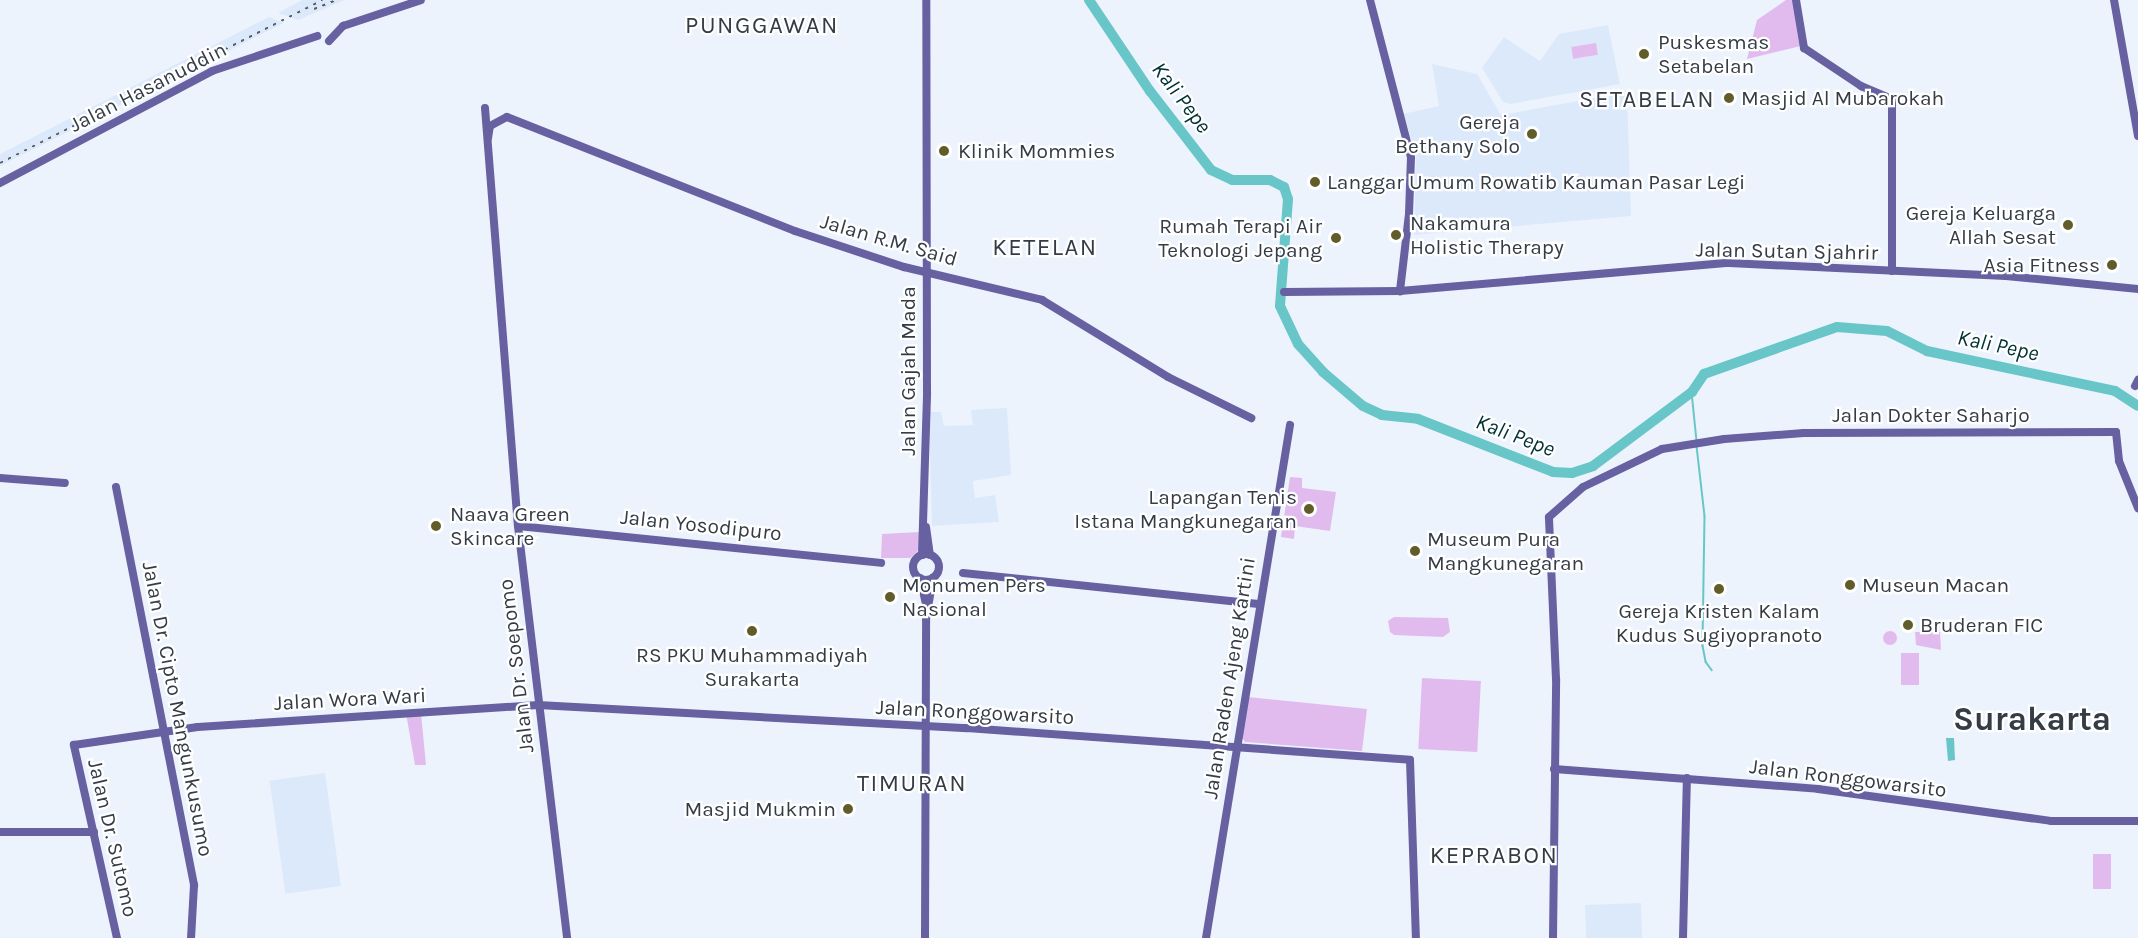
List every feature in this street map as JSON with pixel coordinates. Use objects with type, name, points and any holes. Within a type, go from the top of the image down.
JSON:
[{"type":"main road","points":[[329,41],[343,26],[421,0]]},
{"type":"main road","name":"Jalan Gajah Mada","points":[[926,0],[926,555]]},
{"type":"main road","points":[[1370,0],[1411,157],[1409,214],[1401,291]]},
{"type":"main road","points":[[1797,0],[1804,48],[1861,86],[1892,99],[1892,271]]},
{"type":"main road","points":[[2114,0],[2134,93],[2138,136]]},
{"type":"main road","name":"Jalan Hasanuddin","points":[[0,183],[212,71],[317,36]]},
{"type":"main road","name":"Jalan Dr. Soepomo","points":[[485,108],[518,526],[567,938]]},
{"type":"main road","name":"Jalan R.M. Said","points":[[488,138],[490,126],[507,117],[727,206],[845,248],[1041,300],[1168,377],[1251,418]]},
{"type":"main road","name":"Jalan Sutan Sjahrir","points":[[1284,292],[1401,291],[1723,263],[2006,276],[2138,289]]},
{"type":"main road","name":"Jalan Raden Ajeng Kartini","points":[[1206,938],[1258,604],[1290,425]]},
{"type":"main road","name":"Jalan Dokter Saharjo","points":[[1554,769],[1555,622],[1549,517],[1583,487],[1606,473],[1662,449],[1746,437],[2116,432],[2117,453],[2138,508]]},
{"type":"main road","points":[[0,478],[65,483]]},
{"type":"main road","name":"Jalan Dr. Cipto Mangunkusumo","points":[[116,487],[194,885],[191,938]]},
{"type":"main road","name":"Jalan Yosodipuro","points":[[518,526],[881,563]]},
{"type":"main road","points":[[925,938],[927,605],[938,562],[926,555],[913,566],[920,578],[927,605]]},
{"type":"main road","points":[[963,573],[1258,604]]},
{"type":"main road","points":[[920,578],[933,578]]},
{"type":"main road","name":"Jalan Wora Wari","points":[[74,745],[165,731],[538,705]]},
{"type":"main road","name":"Jalan Ronggowarsito","points":[[538,705],[1235,747],[1410,760],[1416,938]]},
{"type":"main road","name":"Jalan Dr. Sutomo","points":[[74,745],[117,938]]},
{"type":"main road","points":[[1553,938],[1554,769]]},
{"type":"main road","name":"Jalan Ronggowarsito","points":[[1554,769],[1818,789],[2051,821],[2138,821]]},
{"type":"main road","points":[[1683,938],[1687,778]]},
{"type":"main road","points":[[0,832],[93,831]]},
{"type":"shaded area","points":[[302,0],[345,0],[298,20],[278,13]]},
{"type":"shaded area","points":[[1786,0],[1794,0],[1801,46],[1747,59],[1757,20]]},
{"type":"shaded area","points":[[269,17],[284,23],[0,166],[0,154]]},
{"type":"shaded area","points":[[1608,25],[1620,84],[1511,104],[1503,102],[1482,68],[1504,37],[1540,61],[1559,34]]},
{"type":"shaded area","points":[[1596,43],[1598,55],[1573,59],[1571,47]]},
{"type":"shaded area","points":[[1432,64],[1477,74],[1501,115],[1622,93],[1627,97],[1631,216],[1414,235],[1416,152],[1403,114],[1439,106]]},
{"type":"shaded area","points":[[1007,408],[1011,475],[973,481],[975,498],[995,495],[999,522],[932,526],[929,412],[941,412],[944,426],[973,425],[971,410]]},
{"type":"shaded area","name":"Lapangan Tenis Istana Mangkunegaran","points":[[1290,477],[1302,478],[1302,488],[1336,492],[1330,531],[1295,526],[1294,539],[1281,537]]},
{"type":"shaded area","points":[[920,532],[920,549],[910,558],[881,558],[882,534]]},
{"type":"shaded area","points":[[1394,617],[1448,618],[1450,632],[1443,637],[1394,635],[1390,632],[1388,621]]},
{"type":"shaded area","points":[[1890,631],[1895,633],[1897,638],[1895,643],[1890,645],[1885,643],[1883,638],[1885,633]]},
{"type":"shaded area","points":[[1915,632],[1940,632],[1941,650],[1916,645]]},
{"type":"shaded area","points":[[1901,653],[1919,653],[1919,685],[1901,685]]},
{"type":"shaded area","points":[[1422,678],[1481,681],[1477,752],[1418,749]]},
{"type":"shaded area","points":[[1248,697],[1367,709],[1362,751],[1245,742],[1242,737]]},
{"type":"shaded area","points":[[406,713],[421,713],[426,765],[415,765]]},
{"type":"shaded area","points":[[325,773],[341,886],[285,894],[270,781]]},
{"type":"shaded area","points":[[2093,854],[2111,854],[2111,889],[2093,889]]},
{"type":"shaded area","points":[[1641,903],[1642,938],[1586,938],[1585,905]]},
{"type":"water","points":[[1946,738],[1954,738],[1955,760],[1948,761]]},
{"type":"waterway","name":"Kali Pepe","points":[[1089,0],[1150,91],[1211,170],[1232,180],[1270,180],[1284,187],[1288,199],[1280,306],[1298,344],[1323,372],[1363,406],[1382,415],[1418,419],[1553,472],[1572,473],[1593,466],[1692,392],[1704,374],[1837,327],[1887,331],[1927,351],[2115,391],[2138,406]]},
{"type":"waterway","points":[[1692,392],[1697,441]]},
{"type":"waterway","points":[[1697,446],[1705,516],[1703,646],[1706,662],[1712,670]]},
{"type":"railway","points":[[0,163],[322,0]]},
{"type":"railway","points":[[314,9],[336,0]]},
{"type":"place","name":"Puskesmas Setabelan","points":[[1644,54]]},
{"type":"place","name":"Masjid Al Mubarokah","points":[[1729,98]]},
{"type":"place","name":"Gereja Bethany Solo","points":[[1532,134]]},
{"type":"place","name":"Klinik Mommies","points":[[944,151]]},
{"type":"place","name":"Langgar Umum Rowatib Kauman Pasar Legi","points":[[1315,182]]},
{"type":"place","name":"Gereja Keluarga Allah Sesat","points":[[2068,225]]},
{"type":"place","name":"Nakamura Holistic Therapy","points":[[1396,235]]},
{"type":"place","name":"Rumah Terapi Air Teknologi Jepang","points":[[1336,238]]},
{"type":"place","name":"Asia Fitness","points":[[2112,265]]},
{"type":"place","name":"Lapangan Tenis Istana Mangkunegaran","points":[[1309,509]]},
{"type":"place","name":"Naava Green Skincare","points":[[436,526]]},
{"type":"place","name":"Museum Pura Mangkunegaran","points":[[1415,551]]},
{"type":"place","name":"Museun Macan","points":[[1850,585]]},
{"type":"place","name":"Gereja Kristen Kalam Kudus Sugiyopranoto","points":[[1719,589]]},
{"type":"place","name":"Monumen Pers Nasional","points":[[890,597]]},
{"type":"place","name":"Bruderan FIC","points":[[1908,625]]},
{"type":"place","name":"RS PKU Muhammadiyah Surakarta","points":[[752,631]]},
{"type":"place","name":"Masjid Mukmin","points":[[848,809]]},
{"type":"district","name":"PUNGGAWAN","points":[[762,26]]},
{"type":"district","name":"SETABELAN","points":[[1647,100]]},
{"type":"district","name":"KETELAN","points":[[1045,248]]},
{"type":"district","name":"Surakarta","points":[[2032,720]]},
{"type":"district","name":"TIMURAN","points":[[912,784]]},
{"type":"district","name":"KEPRABON","points":[[1494,856]]}]
